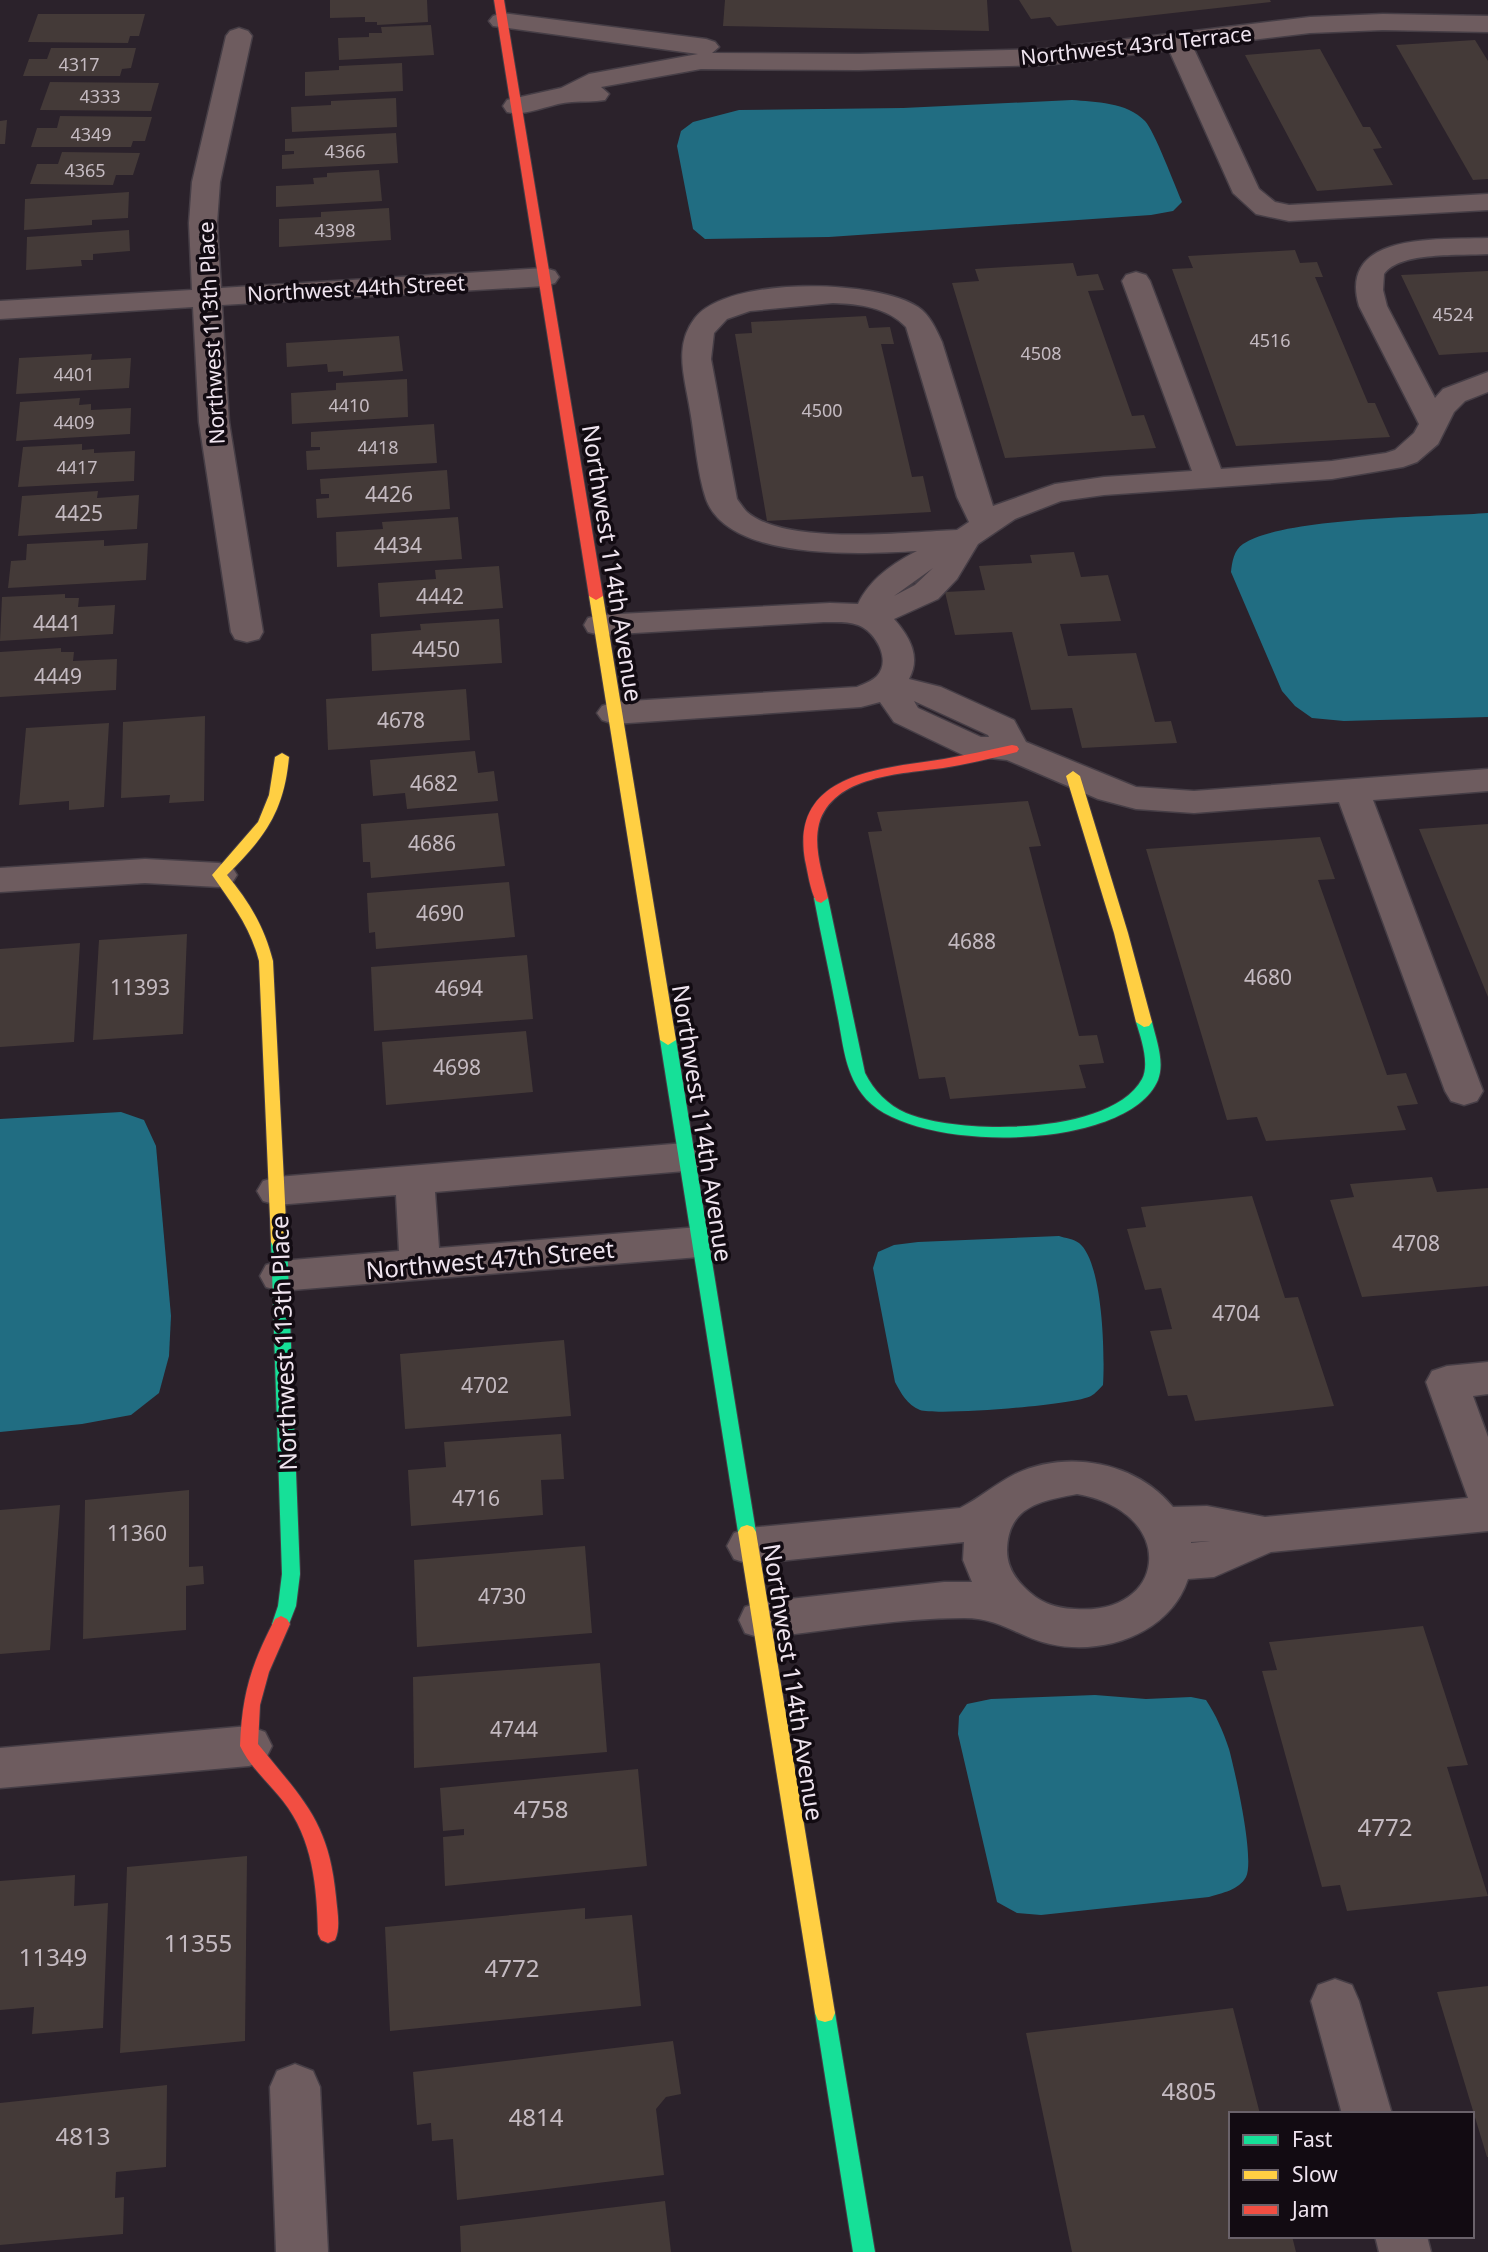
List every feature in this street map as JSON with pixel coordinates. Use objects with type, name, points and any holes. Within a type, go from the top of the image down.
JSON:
[{"type":"street","name":"Northwest 43rd Terrace","points":[[501,11],[639,38],[784,60]]},
{"type":"street","name":"Northwest 114th Avenue","points":[[501,11],[864,2252]]},
{"type":"street","name":"Northwest 43rd Terrace","points":[[570,94],[589,82],[701,61],[859,62],[1046,57],[1321,24],[1488,24]]},
{"type":"street","name":"Northwest 113th Place","points":[[239,36],[206,182],[203,223],[215,422],[247,632]]},
{"type":"street","points":[[639,38],[646,53],[647,69]]},
{"type":"street","points":[[1178,42],[1247,193],[1266,208],[1299,213],[1488,202]]},
{"type":"street","name":"Northwest 43rd Terrace","points":[[516,106],[570,94],[597,94],[784,60]]},
{"type":"street","points":[[1433,423],[1373,306],[1368,293],[1370,271],[1376,263],[1408,252],[1488,246]]},
{"type":"street","name":"Northwest 44th Street","points":[[0,310],[545,276]]},
{"type":"street","points":[[1136,281],[1210,479]]},
{"type":"street","points":[[793,296],[864,297],[911,316],[918,323],[927,342],[973,497],[975,532],[844,544],[807,542],[760,531],[732,517],[722,500],[696,359],[697,338],[702,328],[718,313],[728,308],[793,296]]},
{"type":"street","points":[[869,617],[914,602],[948,573],[975,532],[1004,512],[1055,493],[1104,486],[1332,470],[1392,461],[1417,449],[1427,438],[1441,409],[1454,396],[1488,381]]},
{"type":"street","points":[[600,625],[838,612],[869,617],[881,624],[894,644],[898,668],[886,685],[861,697],[614,713]]},
{"type":"street","points":[[886,685],[906,715],[975,747],[1012,750],[1122,795],[1194,802],[1488,780]]},
{"type":"street","points":[[1012,750],[889,772],[848,783],[820,803],[810,823],[810,846],[857,1073],[869,1094],[908,1120],[935,1127],[972,1130],[1068,1127],[1111,1114],[1142,1092],[1150,1080],[1153,1069],[1145,1024],[1092,832],[1073,776]]},
{"type":"street","points":[[0,880],[145,871],[219,875],[263,828],[278,803],[282,785],[282,757]]},
{"type":"street","points":[[1352,790],[1464,1091]]},
{"type":"street","name":"Northwest 113th Place","points":[[219,875],[252,916],[262,941],[277,1191],[291,1574],[287,1606],[277,1637],[260,1672],[251,1705],[248,1746]]},
{"type":"street","points":[[277,1191],[685,1157]]},
{"type":"street","points":[[415,1180],[420,1265]]},
{"type":"street","name":"Northwest 47th Street","points":[[280,1276],[699,1242]]},
{"type":"street","points":[[1488,1378],[1447,1382],[1488,1495]]},
{"type":"street","points":[[1077,1477],[1102,1481],[1125,1490],[1145,1504],[1160,1521],[1171,1552],[1171,1567],[1165,1586],[1153,1604],[1135,1617],[1112,1626],[1088,1630],[1063,1628],[1038,1620],[1016,1608],[999,1592],[987,1572],[982,1550],[985,1530],[995,1511],[1009,1496],[1052,1478],[1077,1477]]},
{"type":"street","points":[[749,1546],[942,1529],[968,1524],[995,1511]]},
{"type":"street","points":[[1160,1521],[1176,1525],[1207,1523],[1265,1535],[1488,1514]]},
{"type":"street","points":[[1171,1567],[1184,1562],[1214,1559],[1265,1535]]},
{"type":"street","points":[[761,1620],[944,1600],[976,1600],[1016,1608]]},
{"type":"street","points":[[0,1768],[248,1746],[303,1813],[320,1851],[327,1890],[328,1934]]},
{"type":"street","points":[[1335,2001],[1366,2112]]},
{"type":"street","points":[[295,2087],[302,2252]]},
{"type":"water","points":[[1072,100],[1120,107],[1145,121],[1159,146],[1182,202],[1173,211],[1151,215],[829,237],[705,239],[693,229],[677,146],[681,131],[693,122],[739,110],[903,108]]},
{"type":"water","points":[[1488,513],[1488,717],[1344,721],[1312,718],[1295,706],[1282,691],[1231,572],[1234,556],[1243,544],[1263,535],[1324,523]]},
{"type":"water","points":[[121,1112],[144,1120],[156,1146],[171,1316],[169,1356],[159,1393],[131,1415],[82,1424],[0,1432],[0,1119]]},
{"type":"water","points":[[1059,1236],[1079,1243],[1087,1253],[1098,1288],[1103,1385],[1096,1393],[1060,1403],[978,1411],[920,1410],[911,1405],[895,1382],[873,1268],[878,1252],[894,1245],[918,1242]]},
{"type":"water","points":[[1095,1695],[1146,1699],[1191,1697],[1206,1700],[1229,1749],[1243,1814],[1248,1867],[1246,1877],[1239,1885],[1209,1897],[1041,1915],[1017,1913],[997,1902],[958,1734],[959,1716],[967,1704],[991,1699]]},
{"type":"building","points":[[330,0],[427,0],[428,22],[377,25],[377,22],[365,22],[365,17],[330,18]]},
{"type":"building","points":[[725,0],[987,0],[989,31],[723,26]]},
{"type":"building","points":[[1019,0],[1271,2],[1057,26],[1050,17],[1031,19]]},
{"type":"building","points":[[38,14],[145,14],[139,36],[130,36],[128,43],[28,42]]},
{"type":"building","points":[[431,25],[434,55],[339,60],[338,38],[369,37],[369,33],[382,33],[381,27]]},
{"type":"building","points":[[1475,40],[1488,61],[1488,179],[1473,180],[1396,45]]},
{"type":"building","points":[[51,48],[136,48],[131,68],[122,69],[120,76],[23,76],[29,59],[47,59]]},
{"type":"building","points":[[1320,49],[1363,127],[1370,127],[1382,148],[1373,149],[1393,185],[1317,191],[1245,55]]},
{"type":"building","points":[[402,63],[403,91],[305,96],[305,72],[339,70],[339,66]]},
{"type":"building","points":[[50,82],[159,83],[151,111],[40,110]]},
{"type":"building","points":[[396,98],[397,127],[292,132],[291,107],[331,105],[331,101]]},
{"type":"building","points":[[60,116],[152,117],[145,141],[133,141],[131,147],[31,147],[37,128],[57,128]]},
{"type":"building","points":[[7,120],[5,144],[0,144],[0,121]]},
{"type":"building","points":[[396,133],[398,163],[282,169],[282,155],[294,154],[294,151],[285,151],[285,139]]},
{"type":"building","points":[[62,152],[140,153],[133,175],[116,175],[113,185],[30,184],[37,164],[58,164]]},
{"type":"building","points":[[379,170],[382,201],[276,207],[276,186],[314,184],[313,178],[327,177],[327,173]]},
{"type":"building","points":[[129,192],[128,218],[92,220],[92,225],[24,230],[25,199]]},
{"type":"building","points":[[389,208],[391,240],[279,247],[279,219],[321,217],[321,212]]},
{"type":"building","points":[[129,230],[130,251],[93,254],[93,260],[81,260],[82,266],[26,270],[27,237]]},
{"type":"building","points":[[1295,250],[1300,263],[1317,262],[1323,277],[1315,277],[1368,403],[1375,403],[1390,437],[1236,446],[1172,269],[1193,268],[1188,256]]},
{"type":"building","points":[[1073,263],[1077,276],[1098,274],[1104,290],[1088,291],[1132,416],[1144,415],[1156,448],[1005,458],[952,283],[979,281],[975,269]]},
{"type":"building","points":[[1488,271],[1488,352],[1439,355],[1401,275]]},
{"type":"building","points":[[866,316],[869,328],[890,327],[894,344],[881,344],[912,477],[923,476],[931,512],[767,521],[735,334],[752,333],[751,322]]},
{"type":"building","points":[[399,336],[403,371],[343,376],[343,371],[328,372],[327,364],[287,367],[286,343]]},
{"type":"building","points":[[92,354],[91,360],[131,358],[129,388],[16,394],[19,358]]},
{"type":"building","points":[[407,379],[408,417],[292,424],[291,393],[336,390],[336,383]]},
{"type":"building","points":[[80,398],[79,405],[91,404],[91,410],[131,408],[130,434],[16,441],[20,402]]},
{"type":"building","points":[[434,424],[437,463],[307,470],[306,451],[320,450],[320,447],[311,447],[311,432]]},
{"type":"building","points":[[82,444],[82,450],[94,449],[94,453],[135,451],[134,481],[18,487],[23,447]]},
{"type":"building","points":[[447,470],[450,509],[317,518],[316,499],[329,498],[329,494],[321,494],[320,479]]},
{"type":"building","points":[[98,491],[97,498],[139,495],[137,529],[18,536],[22,496]]},
{"type":"building","points":[[458,517],[462,559],[337,567],[336,532],[383,529],[382,522]]},
{"type":"building","points":[[104,540],[104,546],[148,543],[146,580],[8,588],[11,561],[26,560],[27,544]]},
{"type":"building","points":[[1074,552],[1081,577],[1108,575],[1121,621],[1060,624],[1068,656],[1136,653],[1155,722],[1171,721],[1177,743],[1082,748],[1072,708],[1031,710],[1012,632],[955,635],[945,592],[985,590],[979,566],[1032,563],[1030,555]]},
{"type":"building","points":[[499,566],[503,608],[380,617],[378,583],[436,579],[435,570]]},
{"type":"building","points":[[65,594],[65,598],[79,598],[78,607],[115,605],[113,634],[0,641],[2,597]]},
{"type":"building","points":[[499,619],[502,663],[372,671],[371,634],[421,630],[420,624]]},
{"type":"building","points":[[61,648],[61,652],[74,652],[73,661],[117,659],[116,690],[0,697],[0,652]]},
{"type":"building","points":[[466,689],[470,740],[328,750],[326,699]]},
{"type":"building","points":[[205,716],[204,801],[169,803],[170,795],[121,798],[123,722]]},
{"type":"building","points":[[109,723],[104,807],[69,810],[69,801],[19,805],[26,728]]},
{"type":"building","points":[[475,751],[478,773],[494,771],[498,801],[407,809],[405,793],[373,796],[370,760]]},
{"type":"building","points":[[1028,801],[1041,846],[1029,847],[1079,1036],[1097,1035],[1104,1063],[1079,1065],[1086,1088],[950,1099],[945,1077],[919,1079],[868,832],[882,831],[877,812]]},
{"type":"building","points":[[498,813],[505,866],[371,878],[370,862],[363,862],[361,824]]},
{"type":"building","points":[[1488,824],[1488,997],[1419,829]]},
{"type":"building","points":[[1320,837],[1335,879],[1318,880],[1387,1075],[1406,1073],[1418,1104],[1397,1106],[1406,1130],[1266,1141],[1257,1117],[1227,1120],[1146,849]]},
{"type":"building","points":[[509,882],[515,937],[376,949],[375,932],[369,933],[367,893]]},
{"type":"building","points":[[187,934],[183,1034],[93,1040],[99,940]]},
{"type":"building","points":[[80,943],[74,1042],[0,1047],[0,949]]},
{"type":"building","points":[[527,955],[533,1019],[374,1031],[371,967]]},
{"type":"building","points":[[526,1031],[533,1092],[386,1105],[382,1042]]},
{"type":"building","points":[[1432,1177],[1437,1192],[1488,1188],[1488,1286],[1362,1297],[1330,1200],[1354,1197],[1350,1184]]},
{"type":"building","points":[[1252,1196],[1285,1298],[1298,1297],[1334,1406],[1195,1421],[1187,1395],[1168,1396],[1150,1331],[1172,1329],[1161,1288],[1145,1290],[1127,1229],[1146,1227],[1141,1207]]},
{"type":"building","points":[[564,1340],[571,1416],[405,1429],[400,1354]]},
{"type":"building","points":[[561,1434],[564,1479],[541,1480],[543,1515],[411,1526],[408,1470],[446,1467],[444,1442]]},
{"type":"building","points":[[189,1490],[189,1567],[203,1566],[204,1584],[186,1586],[186,1630],[83,1639],[85,1500]]},
{"type":"building","points":[[60,1505],[50,1650],[0,1654],[0,1510]]},
{"type":"building","points":[[585,1546],[592,1633],[417,1647],[414,1560]]},
{"type":"building","points":[[1423,1626],[1468,1765],[1447,1767],[1488,1896],[1347,1911],[1340,1885],[1322,1887],[1262,1671],[1277,1670],[1269,1642]]},
{"type":"building","points":[[600,1663],[607,1752],[414,1768],[413,1677]]},
{"type":"building","points":[[638,1769],[647,1866],[445,1886],[443,1837],[464,1835],[464,1829],[443,1831],[440,1788]]},
{"type":"building","points":[[247,1856],[245,2041],[120,2053],[127,1867]]},
{"type":"building","points":[[75,1875],[74,1906],[108,1903],[103,2028],[32,2034],[34,2007],[0,2010],[0,1881]]},
{"type":"building","points":[[585,1908],[585,1919],[632,1915],[641,2006],[390,2031],[385,1927]]},
{"type":"building","points":[[1488,1986],[1488,2157],[1487,2157],[1437,1992]]},
{"type":"building","points":[[1233,2008],[1259,2112],[1229,2112],[1229,2238],[1292,2238],[1296,2252],[1072,2252],[1026,2033]]},
{"type":"building","points":[[673,2041],[681,2094],[666,2097],[656,2109],[664,2175],[457,2200],[453,2139],[432,2141],[431,2123],[417,2125],[413,2072]]},
{"type":"building","points":[[167,2085],[166,2167],[116,2172],[115,2198],[124,2197],[123,2234],[0,2245],[0,2103]]},
{"type":"building","points":[[665,2201],[671,2252],[461,2252],[460,2226]]},
{"type":"traffic: fast","points":[[821,898],[858,1073],[876,1100],[904,1118],[934,1126],[1002,1132],[1077,1124],[1109,1114],[1135,1100],[1150,1080],[1152,1059],[1144,1022]]},
{"type":"traffic: fast","points":[[668,1040],[747,1532]]},
{"type":"traffic: fast","points":[[279,1242],[291,1574],[287,1606],[281,1624]]},
{"type":"traffic: fast","points":[[825,2013],[864,2252]]},
{"type":"traffic: slow","points":[[596,596],[668,1040]]},
{"type":"traffic: slow","points":[[279,1242],[266,961],[259,937],[248,915],[219,875],[256,835],[271,810],[277,795],[282,757]]},
{"type":"traffic: slow","points":[[1073,776],[1121,933],[1144,1022]]},
{"type":"traffic: slow","points":[[747,1532],[825,2013]]},
{"type":"traffic: jam","points":[[499,0],[596,596]]},
{"type":"traffic: jam","points":[[821,898],[813,862],[811,834],[819,808],[831,794],[866,777],[1012,749]]},
{"type":"traffic: jam","points":[[281,1624],[260,1672],[251,1705],[249,1746],[297,1804],[313,1834],[325,1883],[328,1934]]}]
